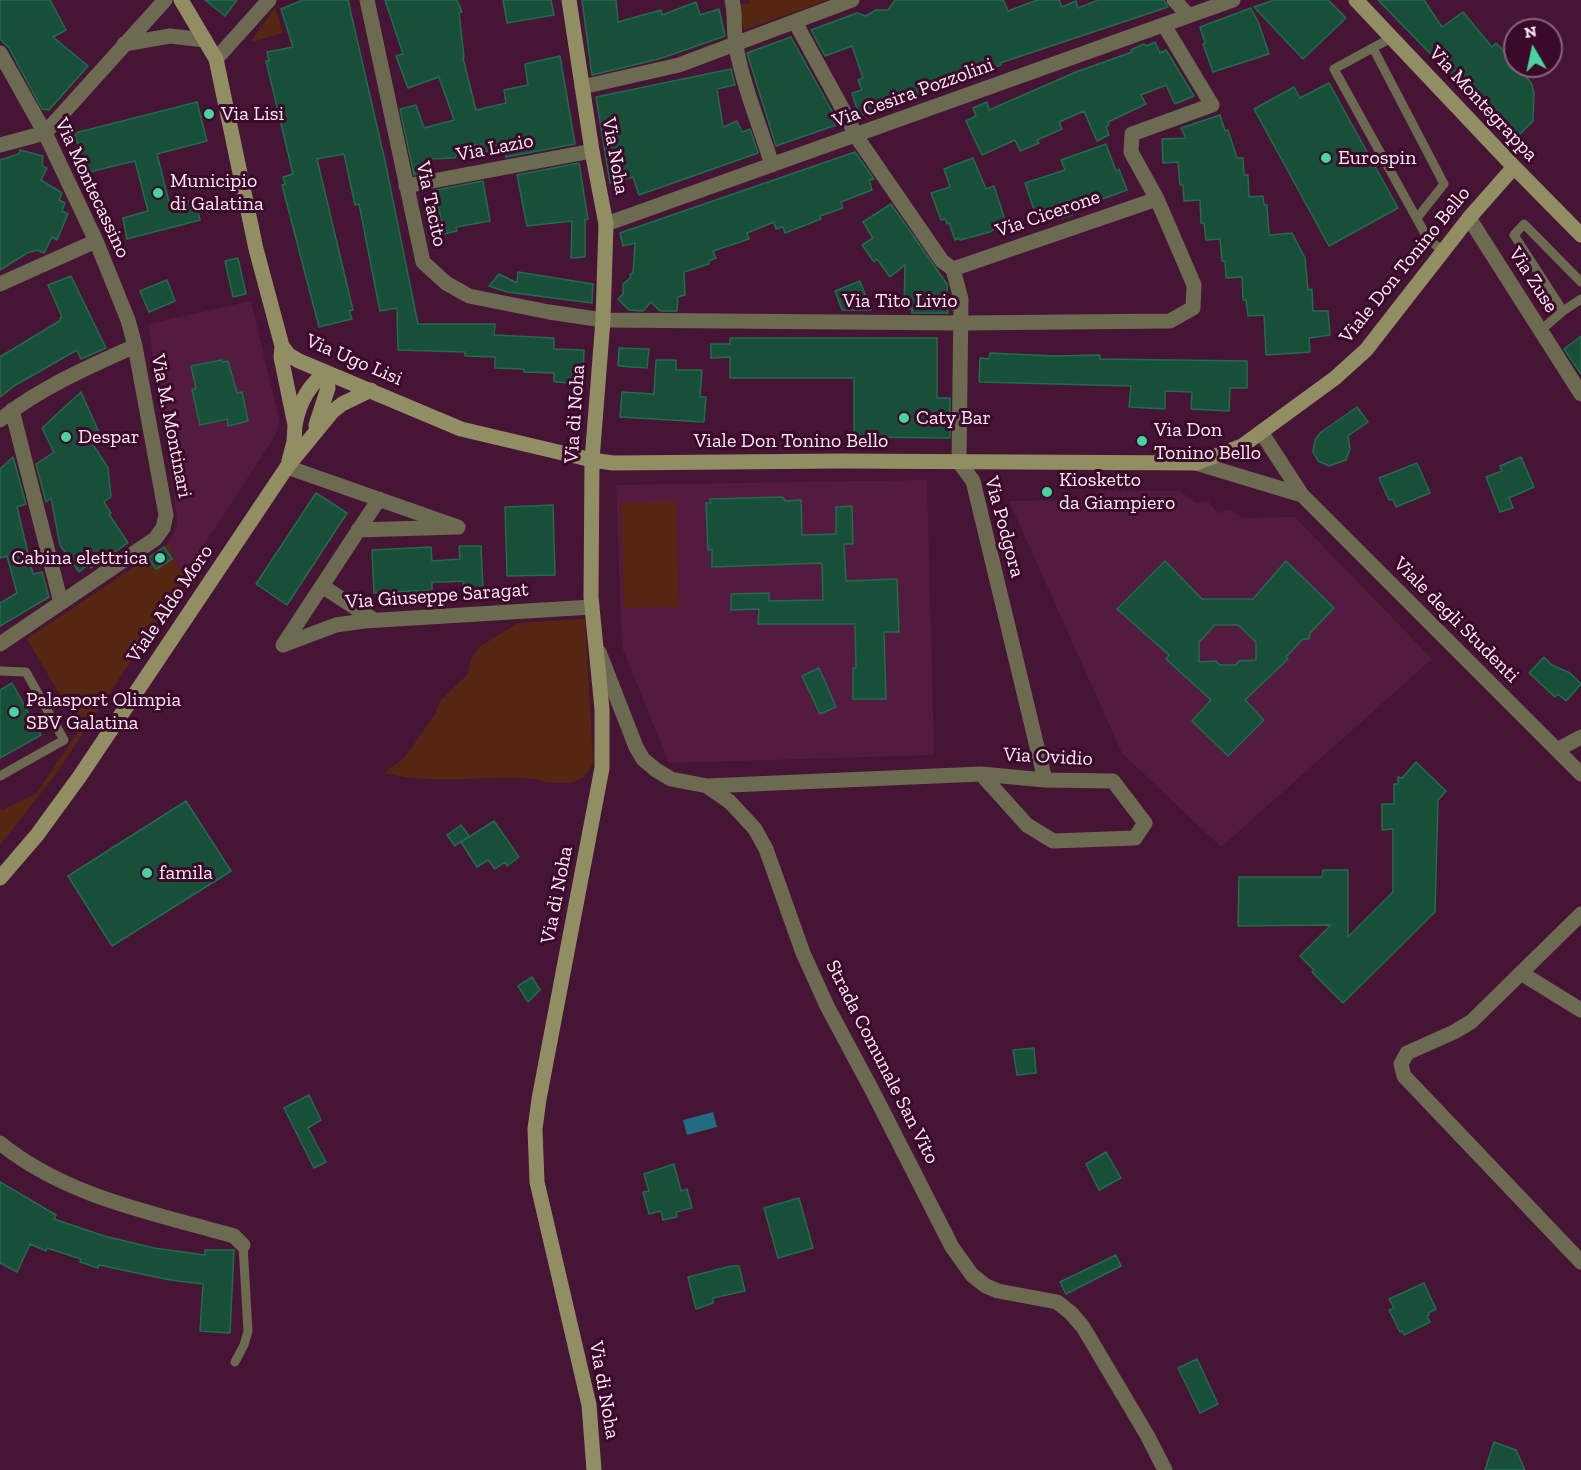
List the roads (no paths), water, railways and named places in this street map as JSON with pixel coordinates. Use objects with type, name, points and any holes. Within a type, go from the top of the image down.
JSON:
[{"type":"main road","name":"Via Ugo Lisi","points":[[181,0],[216,59],[256,249],[282,346],[293,357],[326,373],[461,429],[592,460]]},
{"type":"main road","name":"Via Noha","points":[[569,0],[592,151],[606,224],[603,320]]},
{"type":"main road","name":"Via Montegrappa","points":[[1356,0],[1581,235]]},
{"type":"main road","name":"Viale Don Tonino Bello","points":[[592,460],[613,463],[1196,463],[1242,446],[1335,378],[1366,350],[1443,251],[1514,167]]},
{"type":"main road","name":"Via di Noha","points":[[594,1470],[589,1405],[537,1182],[535,1129],[602,768],[602,709],[592,607],[592,460],[603,320]]},
{"type":"main road","name":"Viale Aldo Moro","points":[[282,346],[281,357],[295,425]]},
{"type":"main road","name":"Viale Aldo Moro","points":[[287,466],[292,452],[300,406],[312,384],[326,373]]},
{"type":"main road","name":"Viale Aldo Moro","points":[[309,442],[328,388],[326,373]]},
{"type":"main road","name":"Viale Aldo Moro","points":[[0,878],[37,835],[80,776],[287,466],[332,412],[342,404],[371,390]]},
{"type":"street","points":[[0,145],[45,133],[165,0]]},
{"type":"street","points":[[216,59],[269,0]]},
{"type":"street","name":"Via Tacito","points":[[367,0],[423,262],[446,283],[469,296],[603,320]]},
{"type":"street","points":[[732,0],[735,10],[735,44],[772,165]]},
{"type":"street","points":[[582,87],[679,65],[852,0]]},
{"type":"street","points":[[1174,0],[1188,15]]},
{"type":"street","name":"Via Cesira Pozzolini","points":[[606,224],[1233,0]]},
{"type":"street","name":"Via Podgora","points":[[795,22],[856,136],[942,261],[953,270],[961,299],[959,462],[973,482],[1045,780]]},
{"type":"street","points":[[1157,199],[1131,152],[1132,134],[1212,105],[1164,25]]},
{"type":"street","points":[[124,44],[170,36],[205,40]]},
{"type":"street","name":"Via Montecassino","points":[[0,53],[45,133],[96,241],[128,320],[135,346]]},
{"type":"street","name":"Via Lazio","points":[[405,186],[592,151]]},
{"type":"street","name":"Via Cicerone","points":[[953,270],[1157,199]]},
{"type":"street","name":"Via Tito Livio","points":[[603,320],[961,323],[1170,321],[1192,308],[1194,285],[1157,199]]},
{"type":"street","name":"Via Zuse","points":[[1469,219],[1581,394]]},
{"type":"street","points":[[0,284],[96,241]]},
{"type":"street","points":[[61,603],[6,415],[71,375],[135,346]]},
{"type":"street","name":"Via M. Montinari","points":[[0,644],[155,539],[163,528],[166,515],[135,346]]},
{"type":"street","name":"Viale degli Studenti","points":[[1261,432],[1302,495],[1581,774]]},
{"type":"street","points":[[1196,463],[1302,495]]},
{"type":"street","points":[[287,466],[458,527],[358,530]]},
{"type":"street","name":"Via Giuseppe Saragat","points":[[379,499],[283,645],[336,625],[374,620],[592,607]]},
{"type":"street","points":[[322,586],[374,620]]},
{"type":"street","name":"Strada Comunale San Vito","points":[[597,647],[636,747],[643,759],[671,779],[707,786],[730,802],[755,830],[766,849],[804,953],[827,1006],[952,1247],[972,1275],[986,1286],[998,1291],[1057,1302],[1071,1313],[1089,1337],[1165,1470]]},
{"type":"street","points":[[1557,750],[1581,737]]},
{"type":"street","name":"Via Ovidio","points":[[707,786],[981,774],[1045,780],[1113,781],[1145,824],[1135,838],[1053,841],[1027,825],[981,774]]},
{"type":"street","points":[[1581,914],[1471,1022],[1407,1053],[1401,1064],[1404,1076],[1581,1262]]},
{"type":"street","points":[[1521,973],[1581,1010]]},
{"type":"street","points":[[0,1143],[20,1160],[97,1197],[234,1236],[243,1245]]},
{"type":"lane","points":[[1392,38],[1334,69],[1428,239],[1443,251]]},
{"type":"lane","points":[[1373,48],[1444,184],[1417,218]]},
{"type":"lane","points":[[1563,311],[1514,235],[1524,224],[1581,282]]},
{"type":"lane","points":[[1541,330],[1581,299]]},
{"type":"lane","points":[[0,671],[26,672],[64,740],[0,776]]},
{"type":"lane","points":[[235,1362],[248,1331],[243,1245]]},
{"type":"water","points":[[713,1112],[717,1127],[687,1135],[683,1120]]},
{"type":"place","name":"Via Lisi","points":[[209,114]]},
{"type":"place","name":"Eurospin","points":[[1326,158]]},
{"type":"place","name":"Municipio di Galatina","points":[[158,193]]},
{"type":"place","name":"Caty Bar","points":[[904,418]]},
{"type":"place","name":"Despar","points":[[66,437]]},
{"type":"place","name":"Via Don Tonino Bello","points":[[1142,441]]},
{"type":"place","name":"Kiosketto da Giampiero","points":[[1047,492]]},
{"type":"place","name":"Cabina elettrica","points":[[160,558]]},
{"type":"place","name":"Palasport Olimpia SBV Galatina","points":[[14,712]]},
{"type":"place","name":"famila","points":[[147,873]]}]
